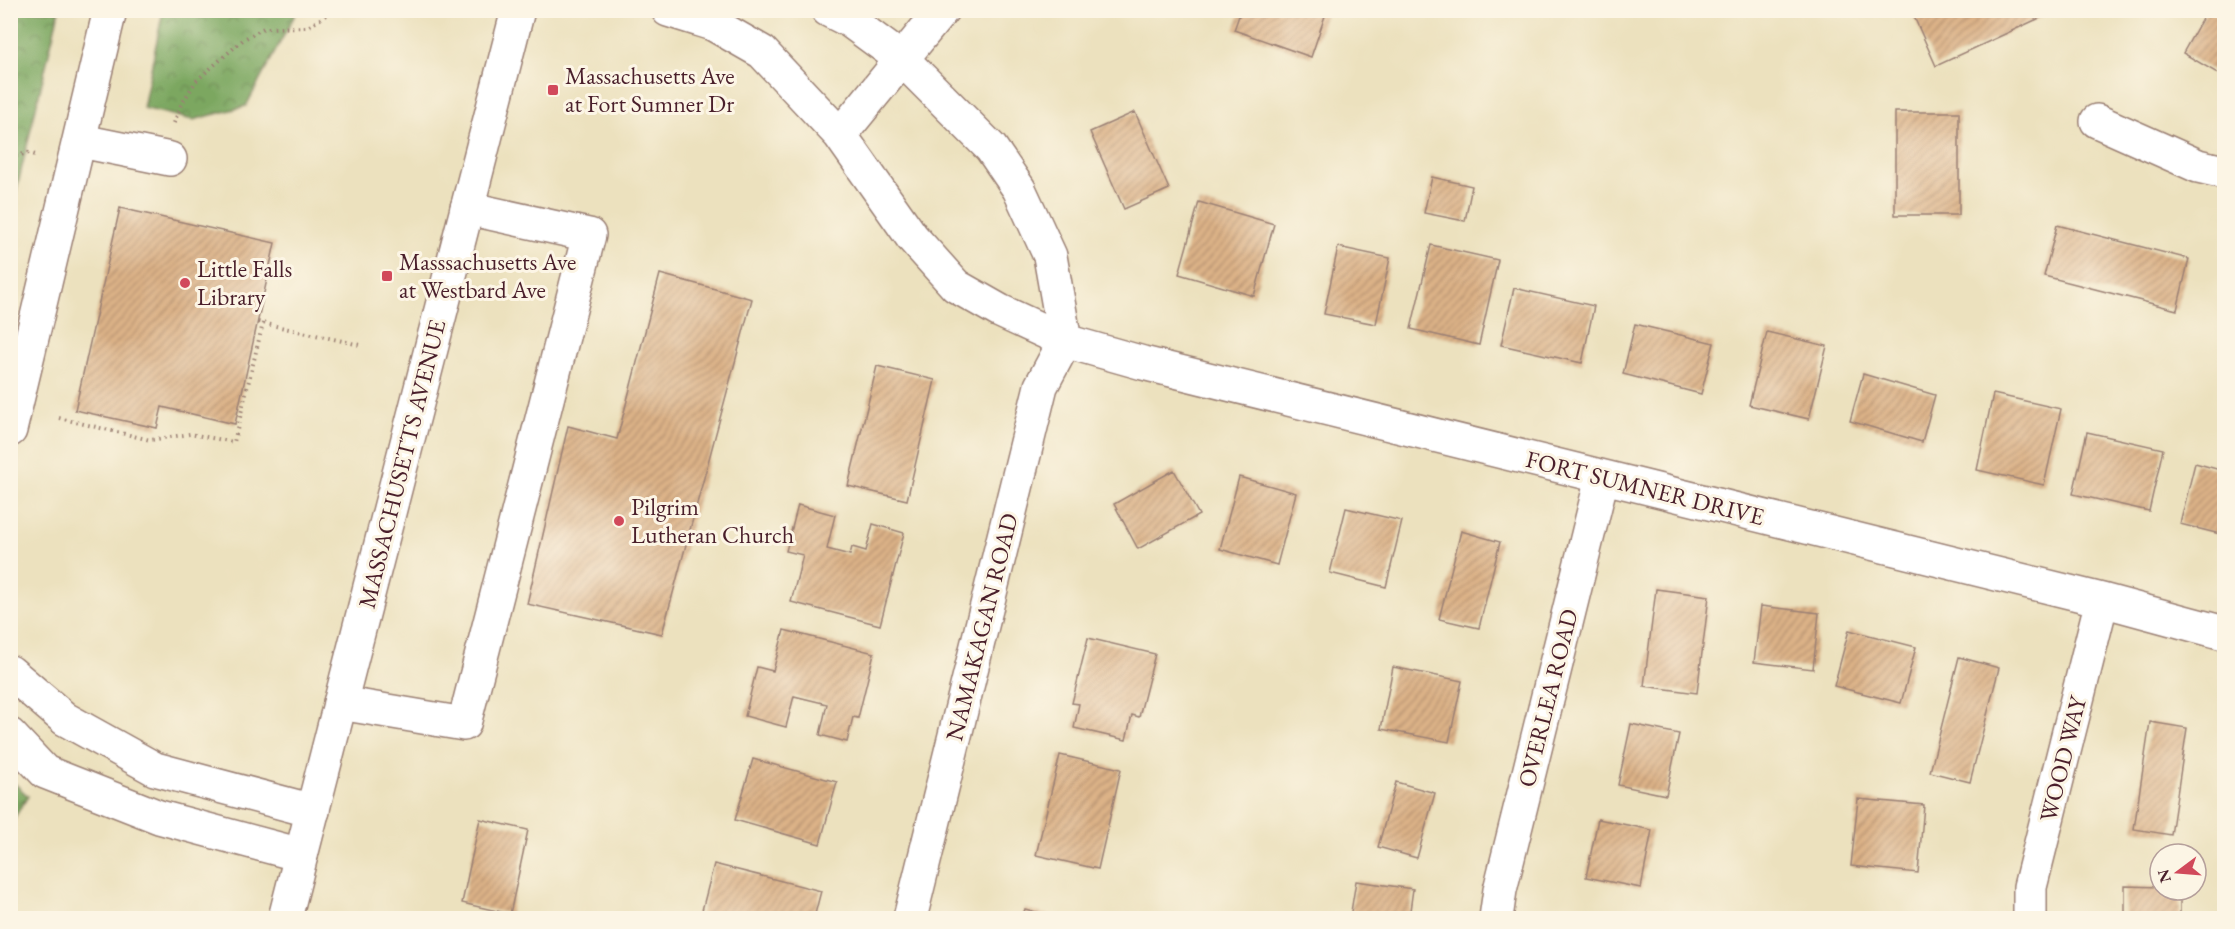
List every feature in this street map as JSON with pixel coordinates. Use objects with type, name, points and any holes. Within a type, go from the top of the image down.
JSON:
[{"type":"street","points":[[10,430],[81,141],[110,10]]},
{"type":"street","name":"MASSACHUSETTS AVENUE","points":[[285,918],[518,10]]},
{"type":"street","name":"FORT SUMNER DRIVE","points":[[668,10],[712,24],[762,52],[840,135],[912,237],[956,285],[999,311],[1065,341],[1143,363],[2102,600],[2224,633]]},
{"type":"street","points":[[828,10],[850,21],[903,60],[991,148],[1019,189],[1050,256],[1065,341]]},
{"type":"street","points":[[840,135],[942,10]]},
{"type":"street","points":[[2097,121],[2198,166],[2224,172]]},
{"type":"street","points":[[81,141],[165,158]]},
{"type":"street","points":[[340,703],[464,724],[589,235],[467,208]]},
{"type":"street","name":"NAMAKAGAN ROAD","points":[[910,918],[1041,386],[1065,341]]},
{"type":"street","name":"OVERLEA ROAD","points":[[1496,918],[1500,890],[1602,478]]},
{"type":"street","name":"WOOD WAY","points":[[2030,918],[2030,887],[2102,600]]},
{"type":"street","points":[[10,672],[65,719],[155,769],[313,811]]},
{"type":"street","points":[[10,735],[45,772],[159,817],[301,855]]},
{"type":"path","points":[[165,158],[181,105],[196,81],[244,39],[264,28],[308,27],[334,10]]},
{"type":"path","points":[[59,418],[150,440],[190,434],[234,442],[260,323],[360,345]]},
{"type":"green space","points":[[163,10],[297,11],[246,106],[193,120],[143,108]]},
{"type":"green space","points":[[10,11],[59,11],[11,213]]},
{"type":"green space","points":[[11,780],[28,796],[11,823]]},
{"type":"building","points":[[1241,10],[1327,10],[1311,57],[1234,30]]},
{"type":"building","points":[[1911,10],[2057,10],[1936,66]]},
{"type":"building","points":[[2207,10],[2224,19],[2224,77],[2183,53]]},
{"type":"building","points":[[1135,112],[1169,189],[1124,209],[1090,132]]},
{"type":"building","points":[[1895,112],[1959,112],[1959,215],[1895,215]]},
{"type":"building","points":[[1432,177],[1472,186],[1465,221],[1424,213]]},
{"type":"building","points":[[1199,202],[1274,224],[1254,296],[1179,274]]},
{"type":"building","name":"Little Falls Library","points":[[120,208],[275,243],[235,424],[162,407],[157,428],[75,410]]},
{"type":"building","points":[[2057,225],[2189,259],[2177,310],[2044,276]]},
{"type":"building","points":[[1431,245],[1498,260],[1479,345],[1411,329]]},
{"type":"building","points":[[1338,247],[1390,258],[1376,324],[1324,314]]},
{"type":"building","name":"Pilgrim Lutheran Church","points":[[660,274],[752,299],[662,634],[527,604],[568,426],[617,439]]},
{"type":"building","points":[[1514,288],[1594,306],[1582,363],[1501,345]]},
{"type":"building","points":[[1635,324],[1714,343],[1701,394],[1623,374]]},
{"type":"building","points":[[1767,332],[1827,346],[1809,419],[1749,405]]},
{"type":"building","points":[[877,366],[935,380],[907,500],[848,486]]},
{"type":"building","points":[[1863,374],[1935,395],[1922,442],[1850,421]]},
{"type":"building","points":[[1993,394],[2061,409],[2044,485],[1977,470]]},
{"type":"building","points":[[2087,432],[2163,449],[2149,511],[2073,494]]},
{"type":"building","points":[[2195,463],[2224,471],[2224,535],[2180,524]]},
{"type":"building","points":[[1174,470],[1199,515],[1138,549],[1114,504]]},
{"type":"building","points":[[1239,477],[1296,493],[1277,565],[1220,549]]},
{"type":"building","points":[[798,505],[835,515],[827,549],[850,555],[852,547],[866,551],[873,524],[904,533],[880,625],[791,602],[803,555],[786,551]]},
{"type":"building","points":[[1346,508],[1402,521],[1386,587],[1330,573]]},
{"type":"building","points":[[1461,531],[1500,542],[1479,628],[1439,619]]},
{"type":"building","points":[[1656,589],[1709,596],[1697,693],[1644,686]]},
{"type":"building","points":[[1761,606],[1819,613],[1813,669],[1754,662]]},
{"type":"building","points":[[784,630],[874,653],[858,718],[853,717],[847,742],[820,735],[827,704],[794,696],[786,727],[745,716],[757,667],[773,671]]},
{"type":"building","points":[[1849,630],[1916,647],[1901,703],[1834,686]]},
{"type":"building","points":[[1088,638],[1155,654],[1139,717],[1132,715],[1126,740],[1074,728],[1079,704],[1072,703]]},
{"type":"building","points":[[1959,657],[1999,668],[1970,782],[1930,772]]},
{"type":"building","points":[[1393,667],[1462,681],[1449,742],[1381,729]]},
{"type":"building","points":[[2150,722],[2187,728],[2171,835],[2134,829]]},
{"type":"building","points":[[1631,724],[1679,734],[1666,795],[1618,785]]},
{"type":"building","points":[[1060,755],[1121,769],[1098,869],[1036,855]]},
{"type":"building","points":[[753,759],[837,782],[820,844],[735,820]]},
{"type":"building","points":[[1396,782],[1435,793],[1417,858],[1378,847]]},
{"type":"building","points":[[1858,799],[1924,805],[1918,873],[1851,866]]},
{"type":"building","points":[[480,819],[528,830],[510,914],[462,903]]},
{"type":"building","points":[[1598,819],[1652,830],[1641,888],[1586,877]]},
{"type":"building","points":[[714,864],[821,891],[814,918],[700,918]]},
{"type":"building","points":[[1356,881],[1413,889],[1409,918],[1350,918]]},
{"type":"building","points":[[2125,886],[2148,887],[2148,902],[2180,902],[2180,918],[2125,918]]},
{"type":"building","points":[[1025,909],[1058,918],[1022,918]]},
{"type":"building","points":[[1905,914],[1906,918],[1878,918],[1878,917]]},
{"type":"place","name":"Massachusetts Ave at Fort Sumner Dr","points":[[553,90]]},
{"type":"place","name":"Masssachusetts Ave at Westbard Ave","points":[[387,276]]},
{"type":"place","name":"Little Falls Library","points":[[185,283]]},
{"type":"place","name":"Pilgrim Lutheran Church","points":[[619,521]]}]
